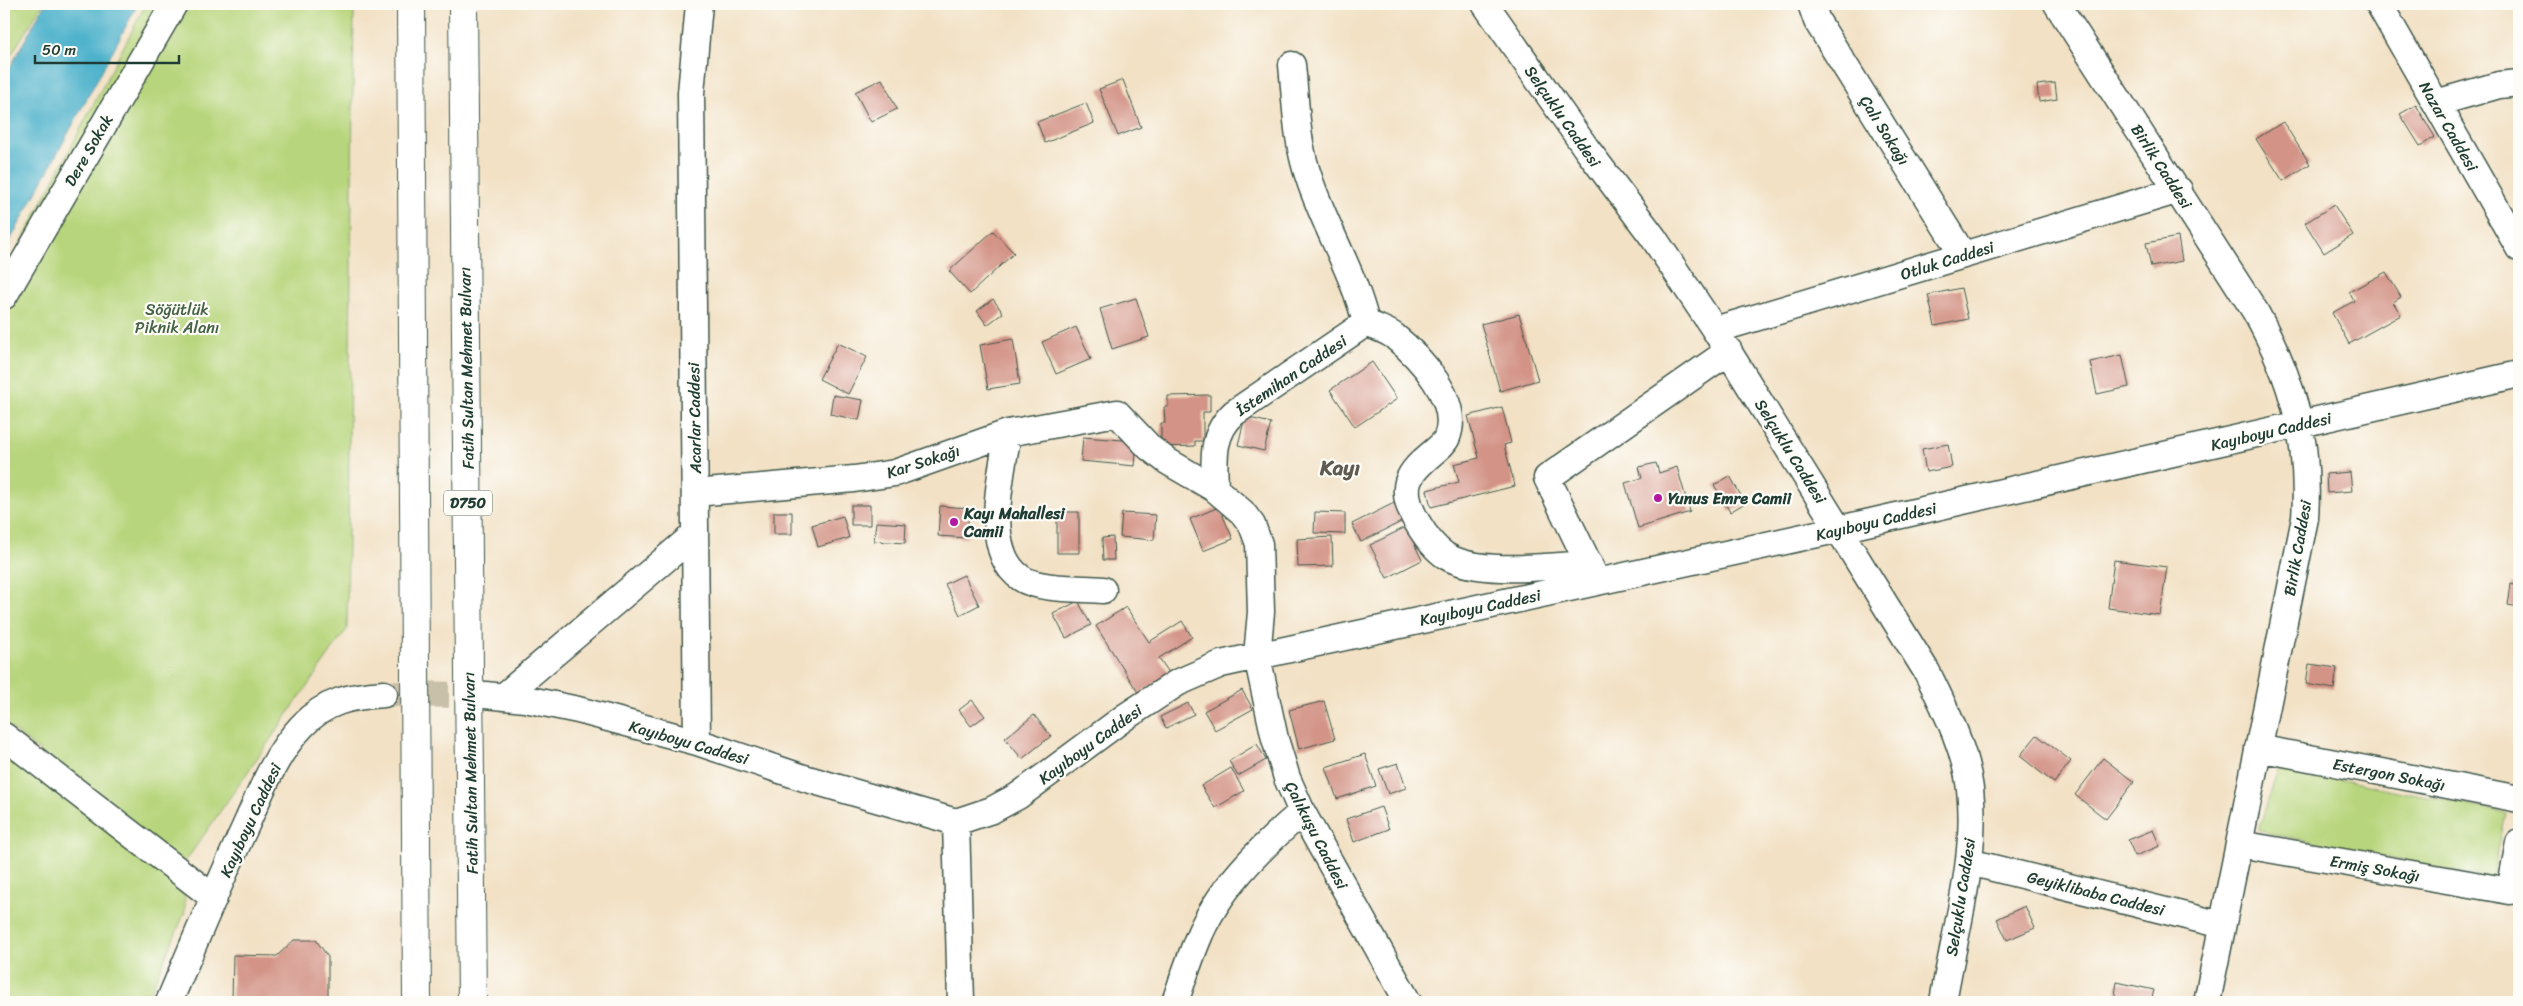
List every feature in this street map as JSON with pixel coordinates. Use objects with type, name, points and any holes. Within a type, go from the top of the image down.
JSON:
[{"type":"highway","points":[[412,4],[417,1002]]},
{"type":"highway","name":"Fatih Sultan Mehmet Bulvarı","points":[[463,4],[472,1002]]},
{"type":"street","name":"Dere Sokak","points":[[4,296],[174,4]]},
{"type":"street","name":"Acarlar Caddesi","points":[[697,742],[691,93],[700,4]]},
{"type":"street","name":"Selçuklu Caddesi","points":[[1485,4],[1586,148],[1653,237],[1722,341],[1927,672],[1954,726],[1970,788],[1972,823],[1969,862],[1942,1002]]},
{"type":"street","name":"Çalı Sokağı","points":[[1810,4],[1817,21],[1963,256]]},
{"type":"street","name":"Birlik Caddesi","points":[[2057,4],[2179,190],[2275,346],[2290,382],[2300,424],[2306,466],[2305,518],[2207,1002]]},
{"type":"street","name":"Nazar Caddesi","points":[[2379,4],[2519,248]]},
{"type":"street","points":[[1292,65],[1300,147],[1308,177],[1360,300],[1366,324],[1392,335],[1405,347],[1432,376],[1446,398],[1451,417],[1447,438],[1416,469],[1408,482],[1407,498],[1424,536],[1446,556],[1469,564],[1593,573]]},
{"type":"street","points":[[2436,103],[2499,85],[2519,83]]},
{"type":"street","name":"Otluk Caddesi","points":[[1593,573],[1546,478],[1722,341],[1963,256],[2179,190]]},
{"type":"street","name":"İstemihan Caddesi","points":[[1215,488],[1213,454],[1224,422],[1234,413],[1366,324]]},
{"type":"street","name":"Kayıboyu Caddesi","points":[[695,534],[494,696],[578,710],[697,742],[804,778],[956,822],[992,810],[1018,796],[1125,717],[1177,684],[1221,664],[1593,573],[1840,529],[2519,374]]},
{"type":"street","name":"Kar Sokağı","points":[[695,493],[854,479],[895,473],[1008,432],[1117,413]]},
{"type":"street","name":"Çalıkuşu Caddesi","points":[[1117,413],[1150,448],[1167,462],[1215,488],[1242,512],[1252,525],[1259,544],[1262,612],[1257,656],[1276,740],[1287,778],[1302,812],[1408,1002]]},
{"type":"street","points":[[1008,432],[997,519],[1000,547],[1006,563],[1021,578],[1038,584],[1103,590]]},
{"type":"street","name":"Kayıboyu Caddesi","points":[[169,1002],[272,770],[302,725],[323,709],[341,699],[384,694]]},
{"type":"street","points":[[4,736],[214,898]]},
{"type":"street","name":"Estergon Sokağı","points":[[2258,748],[2519,799]]},
{"type":"street","points":[[1175,1002],[1197,940],[1213,911],[1252,859],[1302,812]]},
{"type":"street","points":[[956,822],[961,1002]]},
{"type":"street","name":"Ermiş Sokağı","points":[[2239,844],[2510,891],[2519,844]]},
{"type":"street","name":"Geyiklibaba Caddesi","points":[[1969,862],[2222,925]]},
{"type":"green space","points":[[4,4],[43,4],[4,66]]},
{"type":"green space","name":"Söğütlük Piknik Alanı","points":[[146,4],[354,4],[347,629],[183,865],[4,723],[4,275]]},
{"type":"green space","points":[[4,749],[181,889],[185,899],[185,912],[146,1002],[4,1002]]},
{"type":"green space","points":[[2279,767],[2506,813],[2492,879],[2258,831]]},
{"type":"water","points":[[45,4],[138,4],[4,252],[4,78]]},
{"type":"building","points":[[882,79],[897,109],[871,122],[855,92]]},
{"type":"building","points":[[1123,80],[1141,127],[1118,136],[1099,89]]},
{"type":"building","points":[[2055,83],[2057,99],[2039,102],[2037,85]]},
{"type":"building","points":[[1086,103],[1094,123],[1045,143],[1037,122]]},
{"type":"building","points":[[2416,105],[2435,137],[2420,146],[2400,114]]},
{"type":"building","points":[[2283,122],[2310,164],[2283,181],[2256,139]]},
{"type":"building","points":[[2334,205],[2353,235],[2324,253],[2305,223]]},
{"type":"building","points":[[993,231],[1014,253],[970,294],[949,271]]},
{"type":"building","points":[[2178,237],[2182,261],[2151,267],[2146,243]]},
{"type":"building","points":[[2386,272],[2401,297],[2393,302],[2401,315],[2349,344],[2332,313],[2354,301],[2349,292]]},
{"type":"building","points":[[1961,288],[1968,319],[1935,326],[1928,295]]},
{"type":"building","points":[[1136,298],[1149,337],[1112,349],[1100,309]]},
{"type":"building","points":[[993,299],[1003,313],[987,325],[977,311]]},
{"type":"building","points":[[1519,314],[1538,380],[1500,391],[1481,324]]},
{"type":"building","points":[[1076,327],[1091,359],[1056,374],[1042,342]]},
{"type":"building","points":[[1013,339],[1020,384],[988,389],[980,345]]},
{"type":"building","points":[[838,343],[867,357],[848,394],[819,379]]},
{"type":"building","points":[[2122,355],[2129,387],[2097,394],[2090,362]]},
{"type":"building","points":[[1372,362],[1397,399],[1355,427],[1330,390]]},
{"type":"building","points":[[833,395],[863,400],[859,420],[830,414]]},
{"type":"building","points":[[1210,395],[1210,412],[1203,412],[1203,441],[1195,441],[1195,446],[1161,447],[1161,423],[1165,423],[1164,407],[1168,407],[1168,396]]},
{"type":"building","points":[[1502,407],[1511,443],[1504,445],[1515,486],[1431,507],[1427,490],[1459,482],[1454,464],[1479,458],[1468,416]]},
{"type":"building","points":[[1245,417],[1271,423],[1264,451],[1238,445]]},
{"type":"building","points":[[1083,437],[1137,441],[1135,466],[1081,461]]},
{"type":"building","points":[[1948,444],[1952,467],[1926,472],[1922,449]]},
{"type":"building","name":"Yunus Emre Camii","points":[[1656,463],[1659,473],[1677,467],[1690,512],[1638,528],[1625,483],[1642,478],[1639,467]]},
{"type":"building","points":[[2350,472],[2352,491],[2327,493],[2326,474]]},
{"type":"building","points":[[1730,476],[1745,503],[1730,512],[1714,485]]},
{"type":"building","points":[[1394,503],[1403,521],[1361,542],[1352,524]]},
{"type":"building","points":[[851,505],[870,505],[870,525],[851,525]]},
{"type":"building","name":"Kayı Mahallesi Camii","points":[[940,506],[969,508],[967,538],[938,536]]},
{"type":"building","points":[[1219,507],[1233,539],[1203,551],[1190,519]]},
{"type":"building","points":[[774,512],[792,512],[792,534],[774,534]]},
{"type":"building","points":[[1057,512],[1079,512],[1079,553],[1057,553]]},
{"type":"building","points":[[1315,512],[1345,513],[1345,534],[1314,533]]},
{"type":"building","points":[[1122,513],[1156,515],[1154,540],[1120,537]]},
{"type":"building","points":[[843,516],[849,538],[818,547],[812,525]]},
{"type":"building","points":[[876,522],[906,524],[905,543],[874,541]]},
{"type":"building","points":[[1406,527],[1422,560],[1387,578],[1370,545]]},
{"type":"building","points":[[1113,537],[1114,560],[1103,560],[1102,538]]},
{"type":"building","points":[[1332,537],[1333,566],[1298,567],[1297,539]]},
{"type":"building","points":[[2114,560],[2167,567],[2160,615],[2108,608]]},
{"type":"building","points":[[964,575],[979,605],[960,615],[945,584]]},
{"type":"building","points":[[2511,584],[2519,586],[2519,607],[2508,605]]},
{"type":"building","points":[[1078,601],[1091,625],[1066,638],[1053,614]]},
{"type":"building","points":[[1126,607],[1149,642],[1182,621],[1192,637],[1159,658],[1170,674],[1139,694],[1096,626]]},
{"type":"building","points":[[2309,664],[2337,668],[2334,689],[2306,684]]},
{"type":"building","points":[[1242,690],[1253,709],[1215,730],[1204,711]]},
{"type":"building","points":[[972,700],[985,716],[971,726],[959,710]]},
{"type":"building","points":[[1324,701],[1335,739],[1299,749],[1289,710]]},
{"type":"building","points":[[1188,703],[1194,714],[1166,728],[1160,717]]},
{"type":"building","points":[[1034,715],[1051,736],[1022,759],[1005,738]]},
{"type":"building","points":[[2037,735],[2071,761],[2054,783],[2020,756]]},
{"type":"building","points":[[1257,744],[1266,760],[1238,776],[1229,761]]},
{"type":"building","points":[[1365,754],[1376,786],[1337,799],[1326,767]]},
{"type":"building","points":[[2103,758],[2134,782],[2106,819],[2075,795]]},
{"type":"building","points":[[1398,763],[1406,788],[1388,794],[1379,769]]},
{"type":"building","points":[[1231,768],[1244,791],[1215,808],[1201,786]]},
{"type":"building","points":[[1381,807],[1389,829],[1354,842],[1346,819]]},
{"type":"building","points":[[2153,830],[2160,846],[2135,856],[2128,840]]},
{"type":"building","points":[[2025,906],[2035,928],[2007,940],[1997,919]]},
{"type":"building","points":[[294,940],[316,940],[328,957],[328,1002],[232,1002],[233,955],[277,956]]},
{"type":"building","points":[[2117,982],[2154,990],[2151,1002],[2114,1001]]},
{"type":"tunnel","points":[[384,694],[485,695]]},
{"type":"place","name":"Yunus Emre Camii","points":[[1658,498]]},
{"type":"place","name":"Kayı Mahallesi Camii","points":[[954,522]]},
{"type":"district","name":"Kayı","points":[[1340,468]]}]
